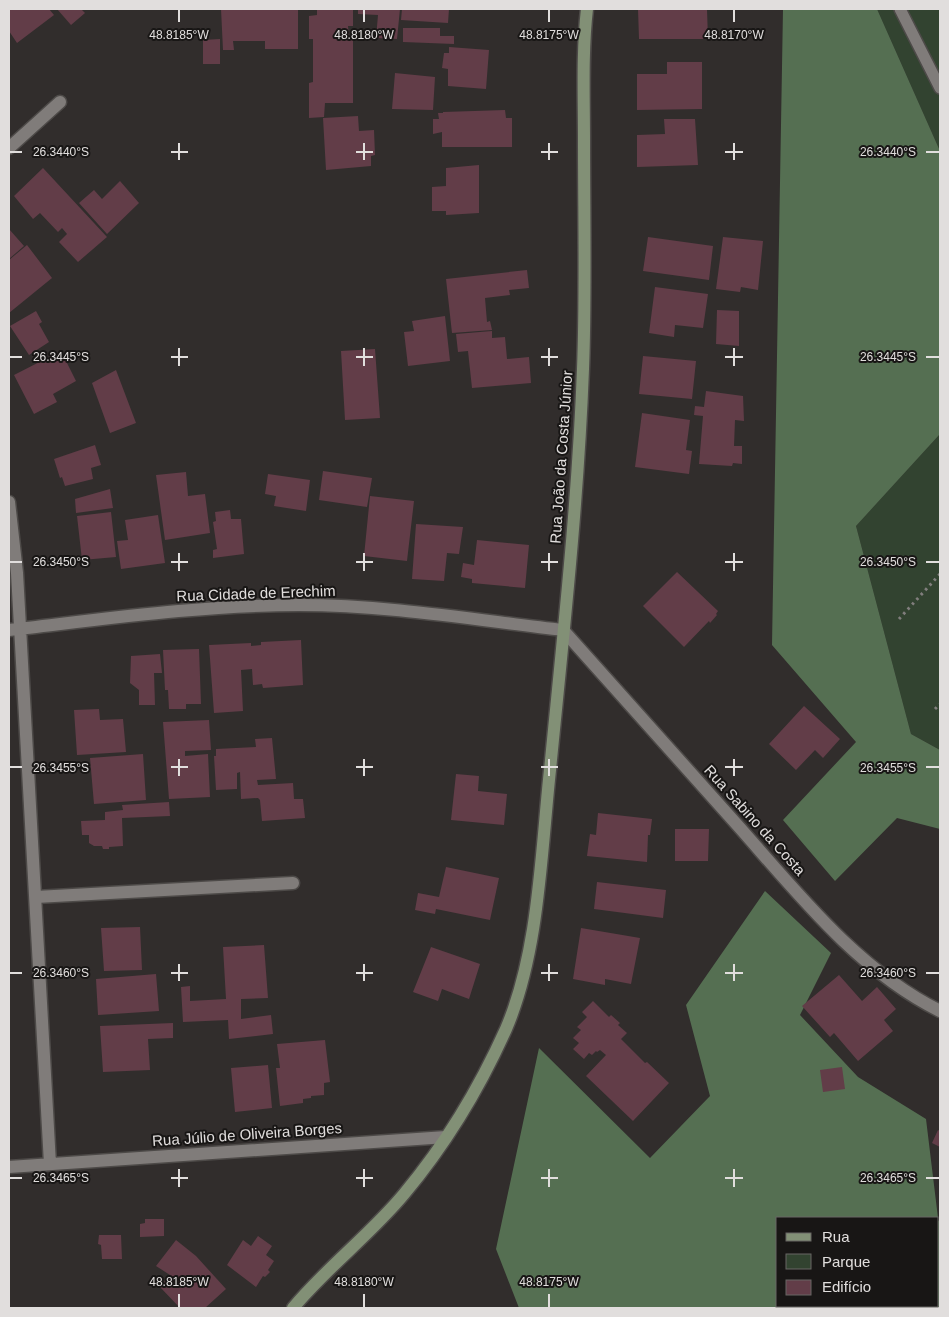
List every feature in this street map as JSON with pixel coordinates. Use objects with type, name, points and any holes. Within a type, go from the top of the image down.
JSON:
[{"type":"main road","name":"Rua João da Costa Júnior","points":[[293,1308],[310,1288],[403,1196],[446,1137],[473,1093],[507,1027],[528,953],[538,890],[576,485],[583,370],[584,62],[587,9]]},
{"type":"street","points":[[9,148],[60,102]]},
{"type":"street","points":[[9,502],[17,573],[15,629],[36,897],[50,1164]]},
{"type":"street","name":"Rua Cidade de Erechim","points":[[15,629],[182,611],[298,605],[352,606],[563,630]]},
{"type":"street","name":"Rua Sabino da Costa","points":[[563,630],[809,905],[858,955],[917,998],[940,1012]]},
{"type":"street","points":[[36,897],[293,883]]},
{"type":"street","name":"Rua Júlio de Oliveira Borges","points":[[9,1167],[446,1137]]},
{"type":"lane","points":[[900,9],[940,88]]},
{"type":"path","points":[[899,619],[940,574]]},
{"type":"path","points":[[935,710],[940,704]]},
{"type":"green space","points":[[783,9],[877,9],[940,151],[940,434],[856,526],[911,734],[940,750],[940,829],[897,818],[835,881],[783,820],[856,742],[772,645]]},
{"type":"green space","points":[[877,9],[940,9],[940,151]]},
{"type":"green space","points":[[940,434],[940,750],[911,734],[856,526]]},
{"type":"green space","points":[[765,891],[831,953],[800,1015],[858,1077],[926,1119],[938,1217],[776,1217],[776,1307],[939,1307],[939,1222],[940,1308],[519,1308],[496,1249],[539,1048],[650,1158],[710,1096],[686,1005]]},
{"type":"building","points":[[9,9],[49,9],[54,15],[17,43],[9,31]]},
{"type":"building","points":[[57,9],[81,9],[85,13],[71,25]]},
{"type":"building","points":[[221,9],[298,9],[298,49],[265,49],[265,41],[233,41],[234,50],[223,50]]},
{"type":"building","points":[[317,9],[353,9],[353,26],[348,26],[349,36],[353,36],[353,103],[325,103],[324,117],[309,118],[309,83],[313,82],[313,39],[309,39],[309,16],[317,15]]},
{"type":"building","points":[[358,9],[400,9],[397,39],[376,38],[378,15],[358,14]]},
{"type":"building","points":[[402,9],[449,9],[448,23],[401,20]]},
{"type":"building","points":[[638,9],[707,9],[708,39],[639,39]]},
{"type":"building","points":[[403,28],[440,28],[440,36],[454,36],[454,44],[403,42]]},
{"type":"building","points":[[220,39],[220,64],[203,64],[203,40]]},
{"type":"building","points":[[449,47],[489,50],[486,89],[448,86],[448,69],[442,68],[444,53],[449,53]]},
{"type":"building","points":[[667,62],[702,62],[702,109],[637,110],[637,74],[667,74]]},
{"type":"building","points":[[395,73],[435,77],[433,110],[392,109]]},
{"type":"building","points":[[505,110],[506,118],[512,118],[512,147],[442,147],[442,132],[433,134],[433,119],[439,119],[438,113]]},
{"type":"building","points":[[358,116],[359,131],[374,130],[375,155],[371,156],[371,166],[326,170],[323,118]]},
{"type":"building","points":[[664,119],[695,119],[698,165],[637,167],[637,135],[665,134]]},
{"type":"building","points":[[479,165],[479,213],[446,215],[446,211],[432,211],[432,187],[446,186],[446,168]]},
{"type":"building","points":[[43,168],[107,237],[78,262],[59,242],[67,234],[62,228],[58,232],[40,213],[33,219],[14,196]]},
{"type":"building","points":[[120,181],[139,203],[107,234],[79,203],[94,190],[102,199]]},
{"type":"building","points":[[9,229],[24,246],[9,259]]},
{"type":"building","points":[[648,237],[713,246],[709,280],[643,271]]},
{"type":"building","points":[[723,237],[763,241],[758,290],[741,287],[740,292],[716,289]]},
{"type":"building","points":[[27,245],[52,278],[9,313],[9,260]]},
{"type":"building","points":[[527,270],[529,288],[509,290],[510,295],[485,298],[487,322],[490,321],[492,330],[452,333],[446,279]]},
{"type":"building","points":[[655,287],[708,294],[703,328],[675,325],[674,337],[649,333]]},
{"type":"building","points":[[717,310],[739,311],[739,346],[716,344]]},
{"type":"building","points":[[36,311],[42,322],[39,324],[49,342],[29,355],[10,326]]},
{"type":"building","points":[[445,316],[450,361],[408,366],[404,332],[414,331],[412,321]]},
{"type":"building","points":[[492,331],[492,338],[505,337],[507,359],[529,357],[531,383],[472,388],[468,351],[458,352],[456,334]]},
{"type":"building","points":[[375,349],[380,418],[345,420],[341,351]]},
{"type":"building","points":[[61,351],[76,381],[53,394],[57,402],[34,414],[14,375]]},
{"type":"building","points":[[643,356],[696,361],[692,399],[639,394]]},
{"type":"building","points":[[116,370],[136,423],[110,433],[92,383]]},
{"type":"building","points":[[706,391],[743,396],[744,421],[735,420],[734,446],[742,446],[742,464],[733,463],[732,466],[699,464],[703,416],[694,415],[695,406],[704,407]]},
{"type":"building","points":[[642,413],[690,420],[686,450],[692,451],[689,474],[635,467]]},
{"type":"building","points":[[95,445],[101,465],[91,468],[93,479],[65,486],[62,477],[60,478],[54,459]]},
{"type":"building","points":[[323,471],[372,478],[367,507],[319,500]]},
{"type":"building","points":[[186,472],[188,496],[205,494],[210,533],[165,540],[156,475]]},
{"type":"building","points":[[268,474],[310,480],[306,511],[274,506],[276,496],[265,494]]},
{"type":"building","points":[[110,489],[113,508],[76,513],[75,499]]},
{"type":"building","points":[[370,496],[414,501],[407,561],[364,556]]},
{"type":"building","points":[[230,510],[231,519],[241,519],[244,554],[213,558],[213,550],[217,549],[213,522],[216,521],[215,512]]},
{"type":"building","points":[[111,512],[116,557],[82,560],[77,516]]},
{"type":"building","points":[[158,515],[165,563],[121,569],[117,541],[128,540],[125,520]]},
{"type":"building","points":[[416,524],[463,527],[459,554],[447,553],[444,581],[412,579]]},
{"type":"building","points":[[477,540],[529,545],[525,588],[472,583],[472,579],[461,577],[463,563],[474,565]]},
{"type":"building","points":[[677,572],[718,611],[710,623],[709,621],[684,647],[643,606]]},
{"type":"building","points":[[301,640],[303,685],[263,688],[262,684],[253,685],[252,669],[241,670],[243,711],[214,713],[209,645],[251,643],[251,646],[261,645],[261,642]]},
{"type":"building","points":[[199,649],[201,704],[186,704],[186,709],[169,709],[168,690],[165,690],[163,650]]},
{"type":"building","points":[[160,654],[162,673],[154,673],[155,705],[139,705],[139,690],[130,683],[131,656]]},
{"type":"building","points":[[804,706],[840,739],[823,758],[815,750],[796,770],[769,744]]},
{"type":"building","points":[[99,709],[100,720],[123,719],[126,752],[77,755],[74,710]]},
{"type":"building","points":[[209,720],[211,750],[185,751],[185,756],[208,754],[210,797],[169,799],[163,722]]},
{"type":"building","points":[[272,738],[276,779],[257,780],[258,785],[293,783],[294,799],[303,799],[305,818],[262,821],[260,800],[258,798],[241,799],[240,772],[237,773],[237,789],[216,790],[214,756],[216,756],[216,749],[256,747],[255,739]]},
{"type":"building","points":[[143,754],[146,800],[94,804],[90,758]]},
{"type":"building","points":[[456,774],[479,776],[478,791],[507,794],[504,825],[451,820]]},
{"type":"building","points":[[169,802],[170,816],[122,818],[123,846],[103,849],[102,846],[94,846],[89,843],[89,835],[82,835],[81,821],[105,820],[105,812],[123,810],[122,805]]},
{"type":"building","points":[[598,813],[652,819],[650,835],[648,835],[647,862],[587,856],[590,834],[596,835]]},
{"type":"building","points":[[675,829],[709,829],[708,861],[675,861]]},
{"type":"building","points":[[446,867],[499,878],[490,920],[436,909],[435,914],[415,910],[418,893],[439,897]]},
{"type":"building","points":[[597,882],[666,890],[663,918],[594,909]]},
{"type":"building","points":[[140,927],[142,970],[104,971],[101,928]]},
{"type":"building","points":[[581,928],[640,938],[631,984],[605,979],[605,985],[573,979]]},
{"type":"building","points":[[264,945],[268,998],[241,999],[241,1019],[271,1015],[273,1034],[229,1039],[228,1020],[183,1022],[181,987],[190,986],[190,1001],[226,999],[223,947]]},
{"type":"building","points":[[431,947],[480,964],[469,999],[442,989],[438,1001],[413,992]]},
{"type":"building","points":[[156,974],[159,1011],[98,1015],[96,979]]},
{"type":"building","points":[[839,975],[862,1001],[877,987],[896,1009],[884,1020],[893,1031],[858,1061],[834,1033],[830,1037],[802,1006]]},
{"type":"building","points":[[593,1001],[609,1017],[611,1015],[620,1023],[618,1025],[627,1033],[621,1039],[669,1083],[633,1121],[586,1076],[606,1055],[600,1050],[592,1055],[589,1053],[584,1059],[573,1049],[579,1043],[573,1038],[581,1030],[577,1027],[587,1017],[582,1012]]},
{"type":"building","points":[[173,1023],[173,1038],[148,1039],[150,1070],[103,1072],[100,1026]]},
{"type":"building","points":[[325,1040],[330,1082],[324,1083],[324,1095],[303,1099],[303,1103],[280,1106],[276,1068],[280,1068],[277,1044]]},
{"type":"building","points":[[268,1065],[272,1108],[235,1112],[231,1068]]},
{"type":"building","points":[[842,1067],[845,1089],[823,1092],[820,1070]]},
{"type":"building","points":[[938,1130],[940,1131],[940,1147],[932,1143]]},
{"type":"building","points":[[145,1219],[164,1219],[164,1236],[140,1237],[140,1224],[145,1223]]},
{"type":"building","points":[[99,1235],[121,1235],[122,1259],[102,1259],[101,1245],[98,1244]]},
{"type":"building","points":[[258,1236],[272,1246],[266,1255],[274,1261],[268,1270],[270,1272],[265,1277],[263,1276],[256,1287],[227,1265],[243,1240],[251,1246]]},
{"type":"building","points":[[176,1240],[196,1256],[226,1289],[205,1308],[180,1308],[160,1287],[170,1275],[156,1266]]}]
